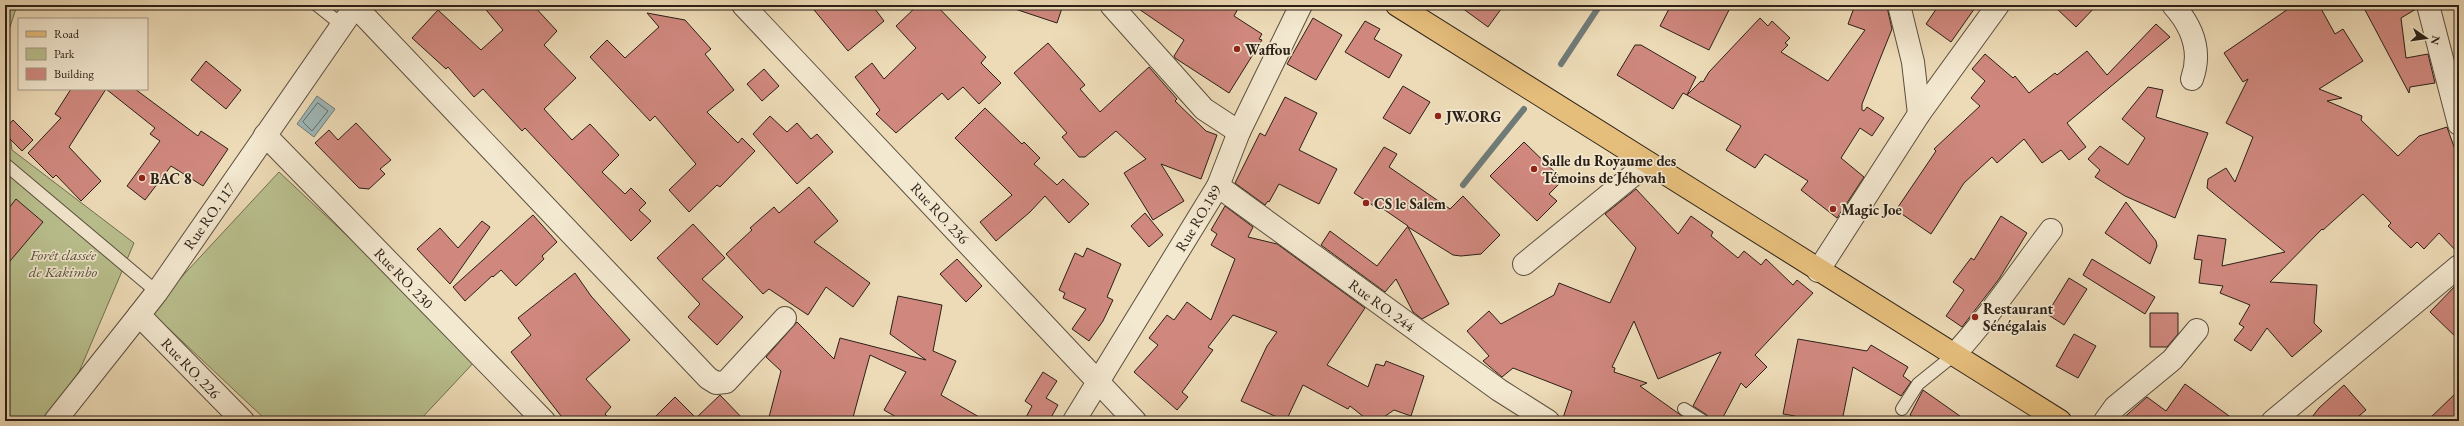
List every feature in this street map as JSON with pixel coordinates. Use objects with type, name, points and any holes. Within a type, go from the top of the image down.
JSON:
[{"type":"main road","points":[[1397,5],[2060,421]]},
{"type":"street","name":"Rue RO. 117","points":[[55,421],[157,292],[355,5]]},
{"type":"street","points":[[355,5],[708,378],[716,383],[726,382],[785,318]]},
{"type":"street","name":"Rue RO. 236","points":[[744,5],[1135,421]]},
{"type":"street","points":[[1111,5],[1204,109],[1239,132]]},
{"type":"street","name":"Rue RO.189","points":[[1074,421],[1218,186],[1239,132],[1301,5]]},
{"type":"street","points":[[1898,5],[1913,62],[1919,114]]},
{"type":"street","points":[[1818,270],[1919,114],[1998,5]]},
{"type":"street","points":[[2173,5],[2186,19],[2194,43],[2197,64],[2192,79]]},
{"type":"street","points":[[2428,5],[2459,124]]},
{"type":"street","name":"Rue RO. 230","points":[[265,135],[544,421]]},
{"type":"street","points":[[1524,264],[1648,163]]},
{"type":"street","name":"Rue RO. 244","points":[[1218,186],[1498,390],[1548,421]]},
{"type":"street","points":[[1954,355],[1983,324],[2000,296],[2051,230]]},
{"type":"street","points":[[2273,421],[2459,266]]},
{"type":"street","name":"Rue RO. 226","points":[[139,315],[243,421]]},
{"type":"street","points":[[2105,421],[2115,407],[2172,360],[2197,330]]},
{"type":"lane","points":[[317,5],[342,25]]},
{"type":"lane","points":[[5,164],[157,292]]},
{"type":"lane","points":[[1902,409],[1918,384],[1954,355]]},
{"type":"lane","points":[[1684,409],[1703,421]]},
{"type":"green space","points":[[5,5],[17,5],[5,43]]},
{"type":"green space","name":"Forêt classée de Kakimbo","points":[[5,92],[12,150],[134,243],[79,372],[43,421],[5,421]]},
{"type":"green space","points":[[279,172],[478,358],[419,421],[267,421],[150,311]]},
{"type":"water","points":[[317,96],[335,109],[314,137],[297,124]]},
{"type":"building","points":[[482,5],[533,5],[557,31],[544,45],[576,78],[544,109],[572,140],[590,124],[619,155],[602,172],[625,194],[631,188],[646,203],[639,210],[651,221],[631,241],[525,128],[522,131],[483,89],[474,97],[448,67],[446,69],[412,38],[438,10],[481,50],[503,30]]},
{"type":"building","points":[[810,5],[872,5],[884,21],[848,51]]},
{"type":"building","points":[[918,5],[936,5],[986,57],[981,63],[1001,83],[979,104],[963,87],[948,100],[942,93],[896,133],[876,114],[880,110],[855,77],[872,63],[884,79],[916,48],[896,26]]},
{"type":"building","points":[[1012,5],[1063,5],[1057,23],[1012,8]]},
{"type":"building","points":[[1133,5],[1240,5],[1234,16],[1262,34],[1259,39],[1262,40],[1229,93],[1175,58],[1174,56],[1184,40]]},
{"type":"building","points":[[1458,5],[1504,5],[1488,27]]},
{"type":"building","points":[[1671,5],[1720,5],[1729,10],[1709,50],[1660,26]]},
{"type":"building","points":[[1855,5],[1887,7],[1892,29],[1862,104],[1862,110],[1864,111],[1867,107],[1884,118],[1872,136],[1860,128],[1841,158],[1864,177],[1837,218],[1801,190],[1808,181],[1765,154],[1755,168],[1726,150],[1741,126],[1687,95],[1701,81],[1703,82],[1709,72],[1760,18],[1768,26],[1772,21],[1790,38],[1785,43],[1788,45],[1781,52],[1828,81],[1865,30],[1848,24]]},
{"type":"building","points":[[1939,5],[1977,5],[1951,42],[1926,24]]},
{"type":"building","points":[[2053,5],[2097,5],[2076,27]]},
{"type":"building","points":[[2294,5],[2319,5],[2335,34],[2343,29],[2363,61],[2319,89],[2342,98],[2327,101],[2362,116],[2361,120],[2398,156],[2419,136],[2447,127],[2459,161],[2459,254],[2439,233],[2424,249],[2417,242],[2411,248],[2388,226],[2391,223],[2363,194],[2323,230],[2322,229],[2270,282],[2317,285],[2314,323],[2322,331],[2292,357],[2267,328],[2251,351],[2234,340],[2244,327],[2239,324],[2250,305],[2220,293],[2223,286],[2199,283],[2202,260],[2194,259],[2198,235],[2226,239],[2222,266],[2285,252],[2207,188],[2208,179],[2226,168],[2235,182],[2253,137],[2226,123],[2248,79],[2243,82],[2224,53]]},
{"type":"building","points":[[2375,5],[2416,5],[2416,9],[2401,18],[2406,58],[2428,54],[2435,83],[2410,87],[2409,93],[2365,10]]},
{"type":"building","points":[[647,13],[685,20],[711,49],[705,54],[734,90],[707,112],[738,143],[742,138],[755,151],[720,187],[717,185],[689,212],[669,190],[696,164],[655,116],[650,121],[590,57],[607,40],[625,58],[659,27]]},
{"type":"building","points":[[1313,18],[1342,35],[1316,80],[1287,64]]},
{"type":"building","points":[[1365,21],[1380,29],[1374,39],[1402,55],[1389,78],[1345,52]]},
{"type":"building","points":[[2156,24],[2170,37],[2067,123],[2086,147],[2069,160],[2061,150],[2042,163],[2024,139],[1997,163],[1992,157],[1964,183],[1931,234],[1896,210],[1936,151],[1934,149],[1980,106],[1971,98],[1985,81],[1972,69],[1985,54],[2013,78],[2015,76],[2029,93],[2055,73],[2057,75],[2087,51],[2107,75]]},
{"type":"building","points":[[1048,43],[1085,85],[1080,89],[1100,112],[1149,67],[1177,99],[1175,101],[1206,131],[1217,135],[1201,179],[1161,164],[1184,201],[1153,220],[1124,173],[1146,159],[1116,131],[1085,157],[1079,157],[1062,137],[1067,133],[1014,73]]},
{"type":"building","points":[[1635,45],[1641,45],[1696,77],[1687,95],[1683,93],[1673,109],[1617,75]]},
{"type":"building","points":[[206,61],[241,90],[226,109],[191,80]]},
{"type":"building","points":[[764,69],[779,86],[762,101],[747,84]]},
{"type":"building","points":[[1403,86],[1430,102],[1410,134],[1383,118]]},
{"type":"building","points":[[2148,87],[2163,90],[2156,117],[2208,133],[2175,218],[2125,196],[2095,177],[2100,170],[2088,159],[2100,146],[2128,165],[2145,138],[2122,119]]},
{"type":"building","points":[[70,90],[105,90],[69,147],[101,181],[81,201],[56,175],[53,178],[28,153],[61,118],[55,114]]},
{"type":"building","points":[[107,90],[136,90],[198,136],[201,131],[228,149],[203,186],[171,166],[145,200],[127,186],[160,141],[150,134],[155,128]]},
{"type":"building","points":[[1285,97],[1317,113],[1299,150],[1337,169],[1319,204],[1279,184],[1269,202],[1268,201],[1265,205],[1235,183],[1260,133],[1265,136]]},
{"type":"building","points":[[985,108],[1022,144],[1024,142],[1040,158],[1034,164],[1057,185],[1063,179],[1089,204],[1069,223],[1045,196],[1030,212],[996,241],[980,222],[1012,195],[955,138]]},
{"type":"building","points":[[770,116],[787,132],[797,123],[811,139],[817,134],[833,152],[797,184],[753,134]]},
{"type":"building","points":[[13,120],[33,140],[22,151],[5,134],[5,129]]},
{"type":"building","points":[[356,123],[391,160],[380,169],[385,174],[369,189],[359,188],[315,143],[329,130],[338,140]]},
{"type":"building","points":[[1524,142],[1563,180],[1549,194],[1557,201],[1537,221],[1490,176]]},
{"type":"building","points":[[1384,147],[1397,154],[1389,167],[1450,209],[1463,196],[1500,235],[1481,254],[1461,256],[1453,255],[1408,227],[1449,304],[1422,319],[1413,312],[1396,279],[1385,292],[1321,245],[1330,231],[1377,266],[1408,226],[1376,204],[1374,206],[1354,193]]},
{"type":"building","points":[[809,187],[838,221],[814,242],[870,283],[853,307],[826,287],[808,315],[769,289],[763,294],[726,254],[752,230],[750,228],[774,207],[779,213]]},
{"type":"building","points":[[1636,189],[1678,234],[1691,216],[1713,232],[1711,236],[1738,258],[1744,251],[1761,265],[1766,259],[1793,285],[1797,280],[1813,293],[1755,355],[1767,367],[1746,388],[1741,383],[1721,421],[1710,421],[1707,415],[1693,406],[1721,352],[1658,379],[1634,321],[1612,367],[1615,368],[1614,372],[1647,383],[1640,386],[1689,421],[1562,421],[1572,391],[1513,368],[1502,377],[1483,361],[1489,356],[1467,331],[1489,311],[1501,324],[1554,295],[1559,283],[1610,303],[1636,248],[1605,214]]},
{"type":"building","points":[[16,199],[43,222],[5,267],[5,213]]},
{"type":"building","points":[[2126,202],[2156,241],[2157,246],[2150,264],[2105,233]]},
{"type":"building","points":[[1225,206],[1253,227],[1248,237],[1277,244],[1365,308],[1327,365],[1368,387],[1376,364],[1384,366],[1386,361],[1424,376],[1411,416],[1394,410],[1378,421],[1369,421],[1350,406],[1348,409],[1303,385],[1286,421],[1241,401],[1267,346],[1277,332],[1233,315],[1208,347],[1213,350],[1182,392],[1188,397],[1177,410],[1134,372],[1158,345],[1149,338],[1167,315],[1174,320],[1187,302],[1211,320],[1235,259],[1211,245],[1217,234],[1211,230]]},
{"type":"building","points":[[1145,213],[1163,235],[1149,247],[1131,226]]},
{"type":"building","points":[[533,215],[557,242],[542,256],[544,259],[516,286],[501,270],[493,277],[492,276],[465,301],[453,287]]},
{"type":"building","points":[[2001,216],[2027,233],[1999,279],[1962,327],[1946,316],[1964,290],[1953,282],[1971,258],[1974,260]]},
{"type":"building","points":[[482,221],[490,227],[450,284],[417,249],[440,228],[458,248]]},
{"type":"building","points":[[693,224],[725,258],[702,279],[743,317],[717,345],[688,317],[700,304],[657,258]]},
{"type":"building","points":[[1087,248],[1121,264],[1107,297],[1113,300],[1103,321],[1089,341],[1072,329],[1086,309],[1063,298],[1065,293],[1059,290],[1075,253],[1083,257]]},
{"type":"building","points":[[957,259],[982,286],[966,302],[940,274]]},
{"type":"building","points":[[2092,259],[2155,297],[2145,314],[2083,275]]},
{"type":"building","points":[[575,273],[591,296],[630,340],[586,379],[611,407],[605,414],[611,421],[565,421],[511,352],[531,335],[518,318]]},
{"type":"building","points":[[2069,278],[2087,289],[2064,325],[2047,314]]},
{"type":"building","points":[[2459,282],[2459,340],[2430,312]]},
{"type":"building","points":[[898,296],[942,305],[933,351],[956,361],[941,395],[986,421],[903,421],[884,410],[906,372],[870,355],[852,421],[768,421],[781,371],[766,357],[797,322],[834,359],[840,338],[926,360],[890,334]]},
{"type":"building","points":[[2150,313],[2178,313],[2178,334],[2167,347],[2150,347]]},
{"type":"building","points":[[2074,334],[2096,346],[2078,378],[2056,366]]},
{"type":"building","points":[[1798,339],[1867,351],[1871,345],[1908,367],[1903,376],[1911,382],[1901,396],[1853,367],[1842,421],[1794,421],[1795,416],[1783,414]]},
{"type":"building","points":[[1043,372],[1057,381],[1046,398],[1058,405],[1049,421],[1024,421],[1032,406],[1025,401]]},
{"type":"building","points":[[2185,384],[2236,421],[2120,421],[2147,397],[2166,411]]},
{"type":"building","points":[[2344,385],[2366,410],[2353,421],[2309,421],[2319,408]]},
{"type":"building","points":[[1923,390],[1967,421],[1918,421],[1910,415]]},
{"type":"building","points":[[2459,390],[2459,421],[2427,421]]},
{"type":"building","points":[[720,395],[745,421],[651,421],[675,397],[696,418]]},
{"type":"waterway","points":[[1561,64],[1600,5]]},
{"type":"waterway","points":[[1463,185],[1524,109]]},
{"type":"place","name":"Waffou","points":[[1237,49]]},
{"type":"place","name":"JW.ORG","points":[[1438,116]]},
{"type":"place","name":"Salle du Royaume des Témoins de Jéhovah","points":[[1534,169]]},
{"type":"place","name":"BAC 8","points":[[142,178]]},
{"type":"place","name":"CS le Salem","points":[[1366,203]]},
{"type":"place","name":"Magic Joe","points":[[1833,209]]},
{"type":"place","name":"Restaurant Sénégalais","points":[[1975,317]]}]
